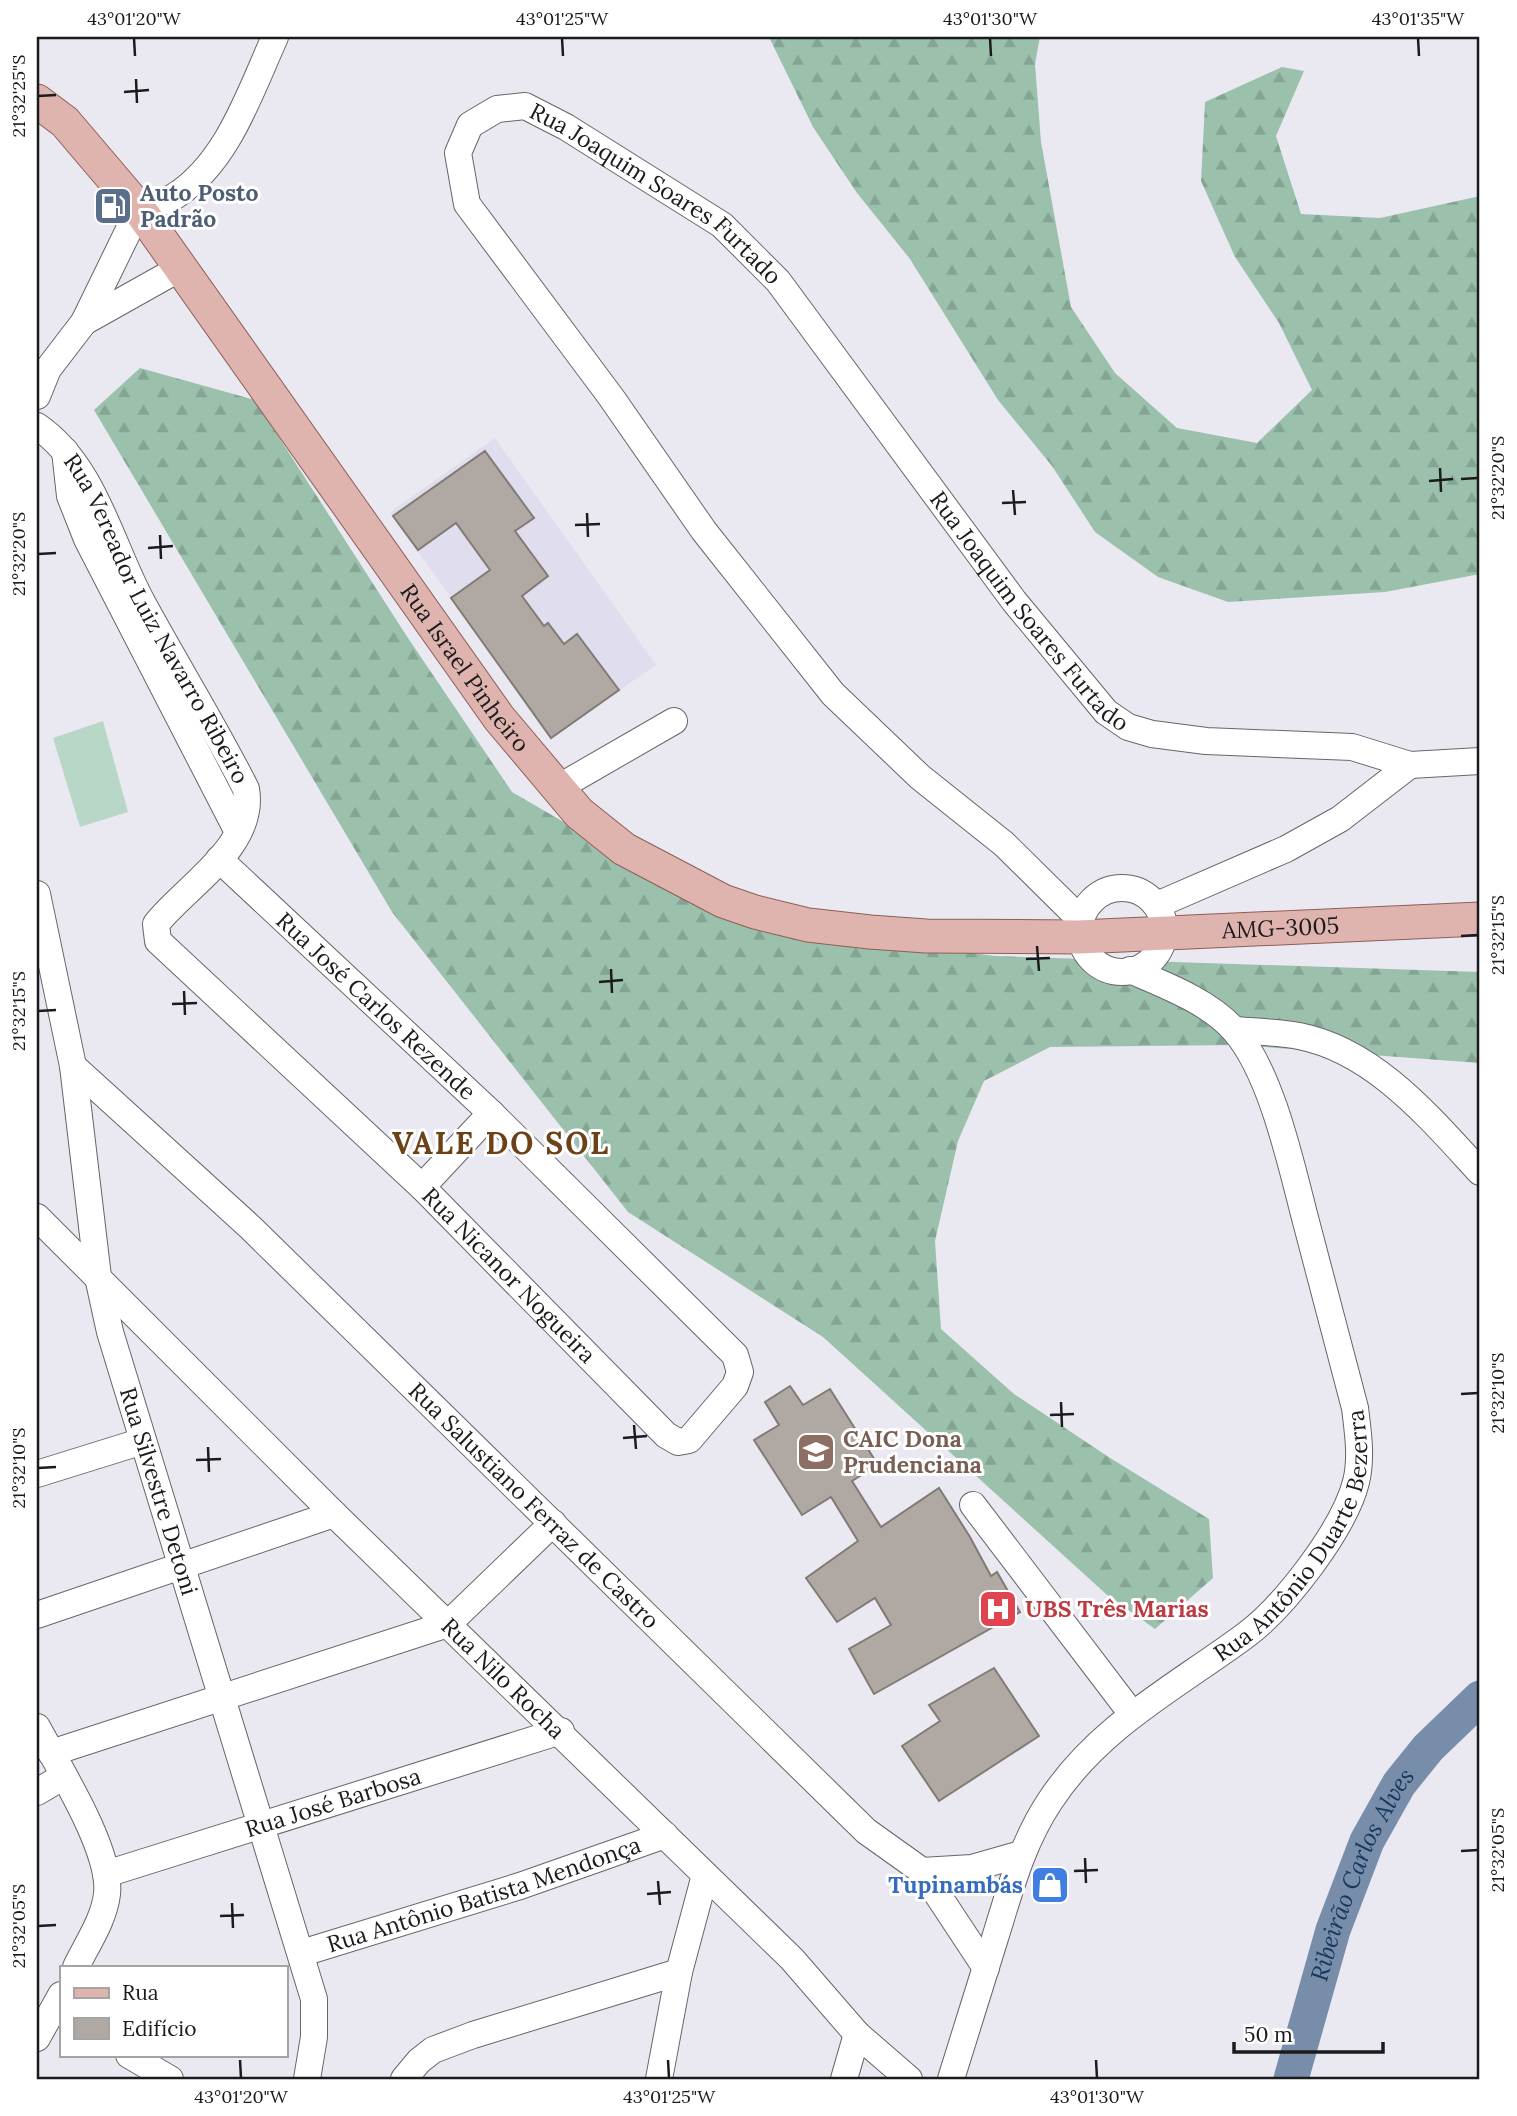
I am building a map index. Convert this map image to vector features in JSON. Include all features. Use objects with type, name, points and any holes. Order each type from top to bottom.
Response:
[{"type":"main road","name":"Rua Israel Pinheiro","points":[[37,101],[65,122],[139,209],[492,709],[556,789],[579,813],[624,849],[723,901],[808,925],[926,936],[1079,928]]},
{"type":"main road","name":"AMG-3005","points":[[1079,928],[1161,919],[1480,919]]},
{"type":"street","points":[[37,396],[48,369],[84,322],[139,209],[174,197],[201,174],[230,134],[275,37]]},
{"type":"street","name":"Rua Joaquim Soares Furtado","points":[[1130,970],[1116,971],[1102,967],[1091,958],[1079,928],[1004,844],[920,777],[833,694],[704,531],[611,397],[467,204],[458,153],[470,125],[497,109],[525,107],[566,127],[722,225],[778,281],[1014,601],[1106,712],[1128,727],[1152,734],[1206,741],[1352,747],[1410,765],[1480,761]]},
{"type":"street","points":[[84,322],[182,267]]},
{"type":"street","name":"Rua Vereador Luiz Navarro Ribeiro","points":[[37,426],[65,450],[86,480],[140,598],[246,789],[247,816],[238,832],[219,859],[156,924]]},
{"type":"street","points":[[556,789],[674,721]]},
{"type":"street","points":[[1130,970],[1154,956],[1161,919],[1224,878],[1340,819],[1410,765]]},
{"type":"street","name":"Rua José Carlos Rezende","points":[[219,859],[491,1113],[729,1348],[739,1362],[740,1377],[690,1440]]},
{"type":"street","points":[[1079,928],[1083,909],[1092,900],[1111,891],[1138,892],[1161,919]]},
{"type":"street","name":"Rua Silvestre Detoni","points":[[37,894],[73,1066],[98,1277],[110,1332],[302,1953],[314,2000],[314,2037],[307,2079]]},
{"type":"street","name":"Rua Nicanor Nogueira","points":[[156,924],[155,933],[163,950],[422,1187],[666,1435],[678,1442],[690,1440]]},
{"type":"street","name":"Rua Antônio Duarte Bezerra","points":[[951,2079],[1021,1854],[1049,1802],[1083,1757],[1132,1714],[1248,1634],[1304,1577],[1331,1535],[1356,1483],[1360,1447],[1355,1408],[1288,1153],[1254,1059],[1234,1030],[1176,990],[1130,970]]},
{"type":"street","points":[[1234,1030],[1299,1036],[1356,1057],[1431,1118],[1480,1172]]},
{"type":"street","name":"Rua Salustiano Ferraz de Castro","points":[[73,1066],[251,1228],[866,1831],[922,1871]]},
{"type":"street","points":[[422,1187],[491,1113]]},
{"type":"street","name":"Rua Nilo Rocha","points":[[39,1225],[98,1277],[334,1514],[561,1731],[792,1959],[857,2034],[909,2079]]},
{"type":"street","points":[[37,1474],[143,1441]]},
{"type":"street","points":[[973,1505],[1132,1714]]},
{"type":"street","points":[[37,1615],[334,1514]]},
{"type":"street","points":[[51,1753],[224,1699],[448,1624],[553,1523]]},
{"type":"street","points":[[37,1727],[101,1853],[107,1874],[107,1893],[102,1914],[76,1966]]},
{"type":"street","name":"Rua José Barbosa","points":[[107,1874],[561,1731]]},
{"type":"street","points":[[37,1792],[64,1776]]},
{"type":"street","name":"Rua Antônio Batista Mendonça","points":[[302,1953],[520,1886],[665,1835]]},
{"type":"street","points":[[986,1968],[922,1871],[972,1868],[1021,1854]]},
{"type":"street","points":[[659,2079],[678,1972],[705,1875]]},
{"type":"street","points":[[404,2079],[419,2060],[433,2050],[473,2035],[678,1972]]},
{"type":"street","points":[[37,2038],[59,2006]]},
{"type":"street","points":[[844,2079],[857,2034]]},
{"type":"street","points":[[131,2056],[170,2079]]},
{"type":"shaded area","points":[[495,438],[656,665],[551,738],[390,512]]},
{"type":"green space","points":[[769,37],[1040,37],[1035,64],[1041,142],[1071,307],[1115,373],[1177,428],[1257,443],[1312,390],[1279,323],[1235,257],[1201,181],[1205,102],[1282,67],[1304,71],[1276,136],[1301,214],[1380,218],[1480,196],[1480,574],[1385,592],[1228,602],[1158,577],[1095,532],[1052,466],[998,400],[910,259],[857,193],[813,127]]},
{"type":"green space","points":[[140,368],[255,400],[406,635],[512,792],[736,922],[995,956],[1480,972],[1480,1063],[1237,1045],[1050,1047],[984,1081],[958,1141],[935,1241],[941,1329],[1014,1394],[1209,1519],[1213,1578],[1155,1629],[1106,1594],[823,1337],[628,1212],[392,912],[94,410]]},
{"type":"green space","points":[[103,721],[128,812],[80,827],[53,738]]},
{"type":"building","points":[[485,451],[534,518],[515,531],[548,576],[522,596],[544,626],[548,623],[564,644],[577,634],[619,690],[551,738],[451,598],[490,570],[456,523],[418,550],[393,516]]},
{"type":"building","points":[[790,1386],[803,1405],[830,1389],[878,1465],[852,1481],[881,1527],[939,1488],[991,1576],[997,1572],[1020,1612],[874,1694],[849,1649],[891,1625],[875,1598],[837,1622],[806,1578],[858,1541],[831,1497],[802,1515],[754,1440],[779,1425],[765,1402]]},
{"type":"building","points":[[994,1668],[1039,1736],[939,1801],[902,1746],[940,1721],[929,1705]]},
{"type":"waterway","name":"Ribeirão Carlos Alves","points":[[1291,2079],[1333,1930],[1367,1841],[1399,1784],[1428,1748],[1480,1698]]},
{"type":"place","name":"Auto Posto Padrão","points":[[113,206]]},
{"type":"place","name":"CAIC Dona Prudenciana","points":[[816,1452]]},
{"type":"place","name":"UBS Três Marias","points":[[998,1609]]},
{"type":"place","name":"Tupinambás","points":[[1050,1885]]},
{"type":"district","name":"VALE DO SOL","points":[[501,1144]]}]
